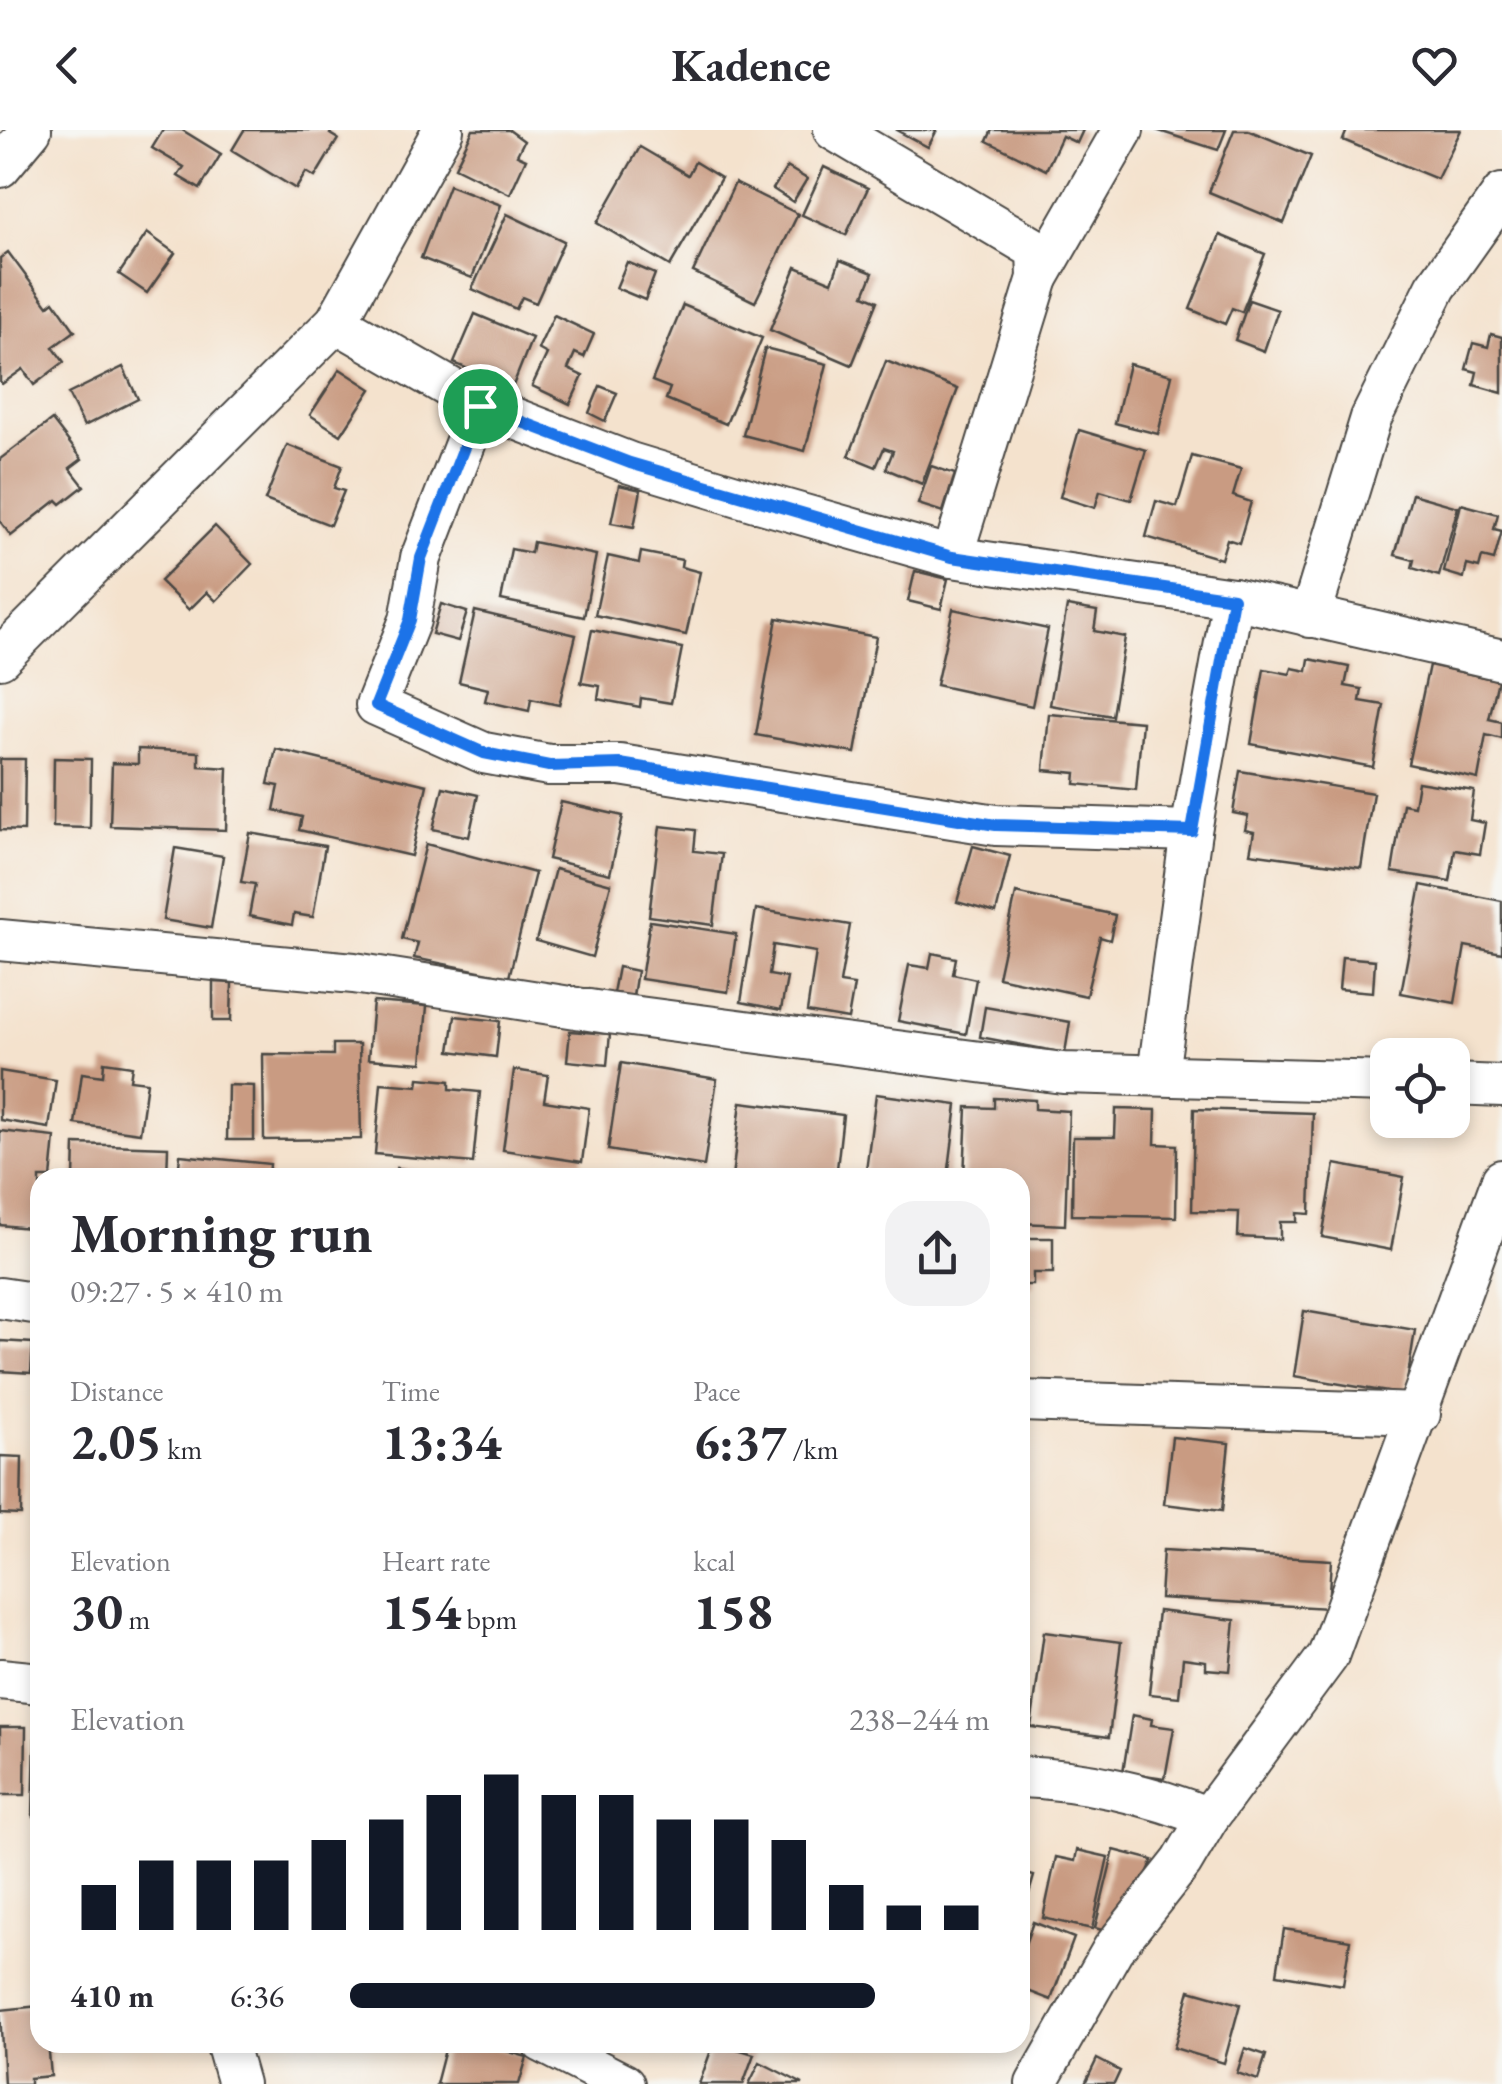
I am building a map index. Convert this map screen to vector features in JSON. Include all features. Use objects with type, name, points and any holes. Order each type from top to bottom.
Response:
[{"type":"street","points":[[0,167],[31,130]]},
{"type":"street","points":[[0,658],[336,322],[443,130]]},
{"type":"street","points":[[834,130],[1038,250],[1038,278]]},
{"type":"street","points":[[952,557],[1038,278],[1123,130]]},
{"type":"street","points":[[1310,618],[1371,418],[1436,287],[1502,194]]},
{"type":"street","points":[[336,322],[480,406],[630,463],[952,557],[1233,598],[1502,660]]},
{"type":"street","points":[[480,406],[421,558],[410,620],[376,705],[484,753],[549,766],[620,764],[996,825],[1192,831]]},
{"type":"street","points":[[1158,1074],[1192,831],[1233,598]]},
{"type":"street","points":[[0,940],[354,973],[608,1013],[1063,1073],[1370,1081]]},
{"type":"street","points":[[1470,1085],[1502,1086]]},
{"type":"street","points":[[1036,2084],[1113,1949],[1182,1862],[1208,1818],[1328,1656],[1420,1414],[1502,1180]]},
{"type":"street","points":[[0,1298],[30,1302]]},
{"type":"street","points":[[1030,1401],[1420,1414]]},
{"type":"street","points":[[0,1679],[30,1683]]},
{"type":"street","points":[[1030,1777],[1182,1806],[1208,1818]]},
{"type":"street","points":[[229,2053],[238,2084]]},
{"type":"street","points":[[563,2053],[624,2084]]},
{"type":"building","points":[[163,130],[182,130],[221,154],[200,189],[178,176],[184,167],[152,148]]},
{"type":"building","points":[[244,130],[332,130],[330,134],[338,139],[315,177],[306,172],[296,189],[232,150]]},
{"type":"building","points":[[473,130],[509,130],[524,141],[517,155],[526,159],[510,194],[455,167]]},
{"type":"building","points":[[896,130],[937,130],[928,147]]},
{"type":"building","points":[[992,130],[1083,130],[1077,143],[1062,136],[1046,170],[987,141]]},
{"type":"building","points":[[1156,130],[1226,130],[1218,150]]},
{"type":"building","points":[[1234,130],[1248,130],[1311,156],[1284,223],[1209,192]]},
{"type":"building","points":[[1347,130],[1461,130],[1437,179],[1343,140]]},
{"type":"building","points":[[640,147],[688,175],[695,162],[721,178],[670,266],[597,223]]},
{"type":"building","points":[[787,167],[807,179],[793,202],[773,189]]},
{"type":"building","points":[[824,167],[868,188],[846,235],[802,215]]},
{"type":"building","points":[[735,183],[798,214],[755,302],[693,272]]},
{"type":"building","points":[[449,185],[501,205],[472,278],[421,258]]},
{"type":"building","points":[[507,214],[564,241],[536,303],[522,297],[516,309],[472,289]]},
{"type":"building","points":[[147,233],[175,253],[147,293],[119,274]]},
{"type":"building","points":[[1220,235],[1265,254],[1242,312],[1232,308],[1225,324],[1190,309]]},
{"type":"building","points":[[8,252],[48,306],[54,301],[75,331],[53,347],[64,362],[34,385],[23,369],[2,384],[0,381],[0,258]]},
{"type":"building","points":[[840,260],[873,273],[864,295],[878,301],[852,365],[770,330],[796,267],[832,282]]},
{"type":"building","points":[[627,262],[655,274],[645,300],[616,288]]},
{"type":"building","points":[[1249,300],[1278,310],[1264,351],[1235,340]]},
{"type":"building","points":[[683,305],[762,338],[726,424],[666,399],[670,388],[652,381]]},
{"type":"building","points":[[475,314],[532,338],[512,388],[454,363]]},
{"type":"building","points":[[554,315],[594,334],[584,357],[575,353],[568,369],[583,376],[570,404],[532,386],[547,354],[538,349]]},
{"type":"building","points":[[1491,334],[1502,337],[1502,393],[1474,385],[1477,372],[1466,369],[1473,343],[1488,347]]},
{"type":"building","points":[[765,348],[827,364],[805,451],[743,435]]},
{"type":"building","points":[[886,361],[958,389],[922,484],[886,469],[893,451],[884,448],[876,467],[849,456]]},
{"type":"building","points":[[1129,364],[1172,375],[1158,434],[1115,423]]},
{"type":"building","points":[[123,367],[138,399],[84,426],[68,394]]},
{"type":"building","points":[[340,369],[371,389],[341,435],[310,415]]},
{"type":"building","points":[[600,386],[617,393],[605,421],[589,413]]},
{"type":"building","points":[[52,420],[82,459],[70,468],[84,486],[61,504],[57,500],[11,536],[0,521],[0,459]]},
{"type":"building","points":[[1079,430],[1146,450],[1131,500],[1100,491],[1095,508],[1060,497]]},
{"type":"building","points":[[287,445],[342,466],[334,488],[344,491],[330,525],[265,500]]},
{"type":"building","points":[[1192,456],[1241,469],[1233,496],[1251,502],[1239,543],[1227,539],[1221,559],[1146,537],[1156,501],[1177,507]]},
{"type":"building","points":[[931,466],[955,474],[943,512],[918,504]]},
{"type":"building","points":[[619,485],[641,490],[634,527],[611,523]]},
{"type":"building","points":[[1412,494],[1458,507],[1439,576],[1412,568],[1414,560],[1395,555]]},
{"type":"building","points":[[1461,504],[1498,514],[1494,529],[1502,531],[1494,560],[1482,557],[1479,568],[1467,565],[1464,578],[1444,572]]},
{"type":"building","points":[[215,526],[252,564],[216,601],[207,592],[189,610],[160,581]]},
{"type":"building","points":[[533,542],[596,555],[584,617],[501,600],[511,549],[531,553]]},
{"type":"building","points":[[641,552],[682,560],[681,567],[700,572],[686,635],[595,615],[608,556],[639,563]]},
{"type":"building","points":[[915,571],[948,579],[941,609],[908,601]]},
{"type":"building","points":[[441,604],[467,612],[458,641],[432,634]]},
{"type":"building","points":[[1067,606],[1097,611],[1094,631],[1125,637],[1112,716],[1050,705]]},
{"type":"building","points":[[953,609],[1048,629],[1032,706],[936,685]]},
{"type":"building","points":[[475,611],[576,635],[559,705],[531,699],[529,711],[485,701],[488,689],[459,682]]},
{"type":"building","points":[[777,618],[876,637],[855,753],[756,735]]},
{"type":"building","points":[[592,630],[682,648],[671,703],[641,698],[640,707],[598,699],[600,686],[581,683]]},
{"type":"building","points":[[1309,659],[1349,667],[1345,686],[1362,689],[1360,701],[1384,705],[1373,767],[1251,744],[1264,669],[1290,674],[1292,668],[1307,671]]},
{"type":"building","points":[[1429,665],[1498,680],[1489,719],[1502,722],[1502,739],[1486,735],[1478,779],[1408,764]]},
{"type":"building","points":[[1049,714],[1142,722],[1136,790],[1075,784],[1076,773],[1044,770]]},
{"type":"building","points":[[138,749],[199,752],[199,766],[228,768],[226,830],[110,826],[112,763],[138,764]]},
{"type":"building","points":[[276,749],[427,785],[411,856],[299,830],[302,817],[274,810],[279,786],[268,784]]},
{"type":"building","points":[[54,758],[91,759],[90,828],[53,827]]},
{"type":"building","points":[[0,759],[25,759],[24,831],[0,830]]},
{"type":"building","points":[[1240,771],[1373,793],[1361,868],[1250,853],[1254,832],[1245,830],[1248,816],[1233,813]]},
{"type":"building","points":[[1418,782],[1474,791],[1470,820],[1485,823],[1480,854],[1455,850],[1450,881],[1392,872],[1403,804],[1414,806]]},
{"type":"building","points":[[443,787],[478,795],[469,837],[433,829]]},
{"type":"building","points":[[561,802],[623,816],[610,874],[548,859]]},
{"type":"building","points":[[660,826],[696,830],[694,851],[722,854],[713,925],[649,916]]},
{"type":"building","points":[[250,833],[325,846],[313,917],[294,914],[292,925],[249,916],[255,884],[241,882]]},
{"type":"building","points":[[426,844],[535,873],[509,977],[414,958],[418,943],[402,939]]},
{"type":"building","points":[[973,846],[1010,856],[996,913],[957,902]]},
{"type":"building","points":[[175,848],[223,856],[211,928],[163,920]]},
{"type":"building","points":[[555,869],[611,884],[592,957],[536,941]]},
{"type":"building","points":[[1421,885],[1502,901],[1502,953],[1465,946],[1455,1003],[1401,993]]},
{"type":"building","points":[[1016,893],[1115,915],[1110,940],[1100,937],[1086,996],[998,977]]},
{"type":"building","points":[[756,909],[850,925],[840,983],[854,985],[848,1019],[807,1012],[816,952],[773,945],[769,975],[787,978],[781,1010],[741,1002]]},
{"type":"building","points":[[650,921],[736,934],[728,992],[641,979]]},
{"type":"building","points":[[932,953],[956,958],[953,974],[976,979],[966,1034],[898,1021],[909,965],[929,968]]},
{"type":"building","points":[[1342,957],[1375,960],[1373,992],[1339,989]]},
{"type":"building","points":[[618,967],[637,971],[633,996],[613,993]]},
{"type":"building","points":[[213,982],[232,983],[231,1021],[213,1021]]},
{"type":"building","points":[[373,1002],[427,1006],[422,1063],[368,1059]]},
{"type":"building","points":[[985,1007],[1070,1022],[1065,1053],[980,1037]]},
{"type":"building","points":[[455,1016],[500,1021],[496,1057],[450,1051]]},
{"type":"building","points":[[570,1031],[610,1034],[607,1065],[567,1061]]},
{"type":"building","points":[[333,1044],[359,1044],[361,1139],[264,1140],[263,1054],[333,1055]]},
{"type":"building","points":[[104,1062],[132,1066],[130,1080],[147,1082],[140,1133],[75,1124],[82,1073],[103,1076]]},
{"type":"building","points":[[621,1063],[717,1079],[704,1166],[608,1150]]},
{"type":"building","points":[[514,1070],[548,1075],[544,1101],[589,1108],[582,1162],[503,1150]]},
{"type":"building","points":[[0,1071],[56,1080],[49,1128],[0,1120]]},
{"type":"building","points":[[419,1078],[450,1081],[450,1089],[480,1092],[473,1163],[375,1154],[381,1083],[418,1086]]},
{"type":"building","points":[[228,1085],[254,1086],[254,1140],[227,1140]]},
{"type":"building","points":[[876,1094],[957,1105],[949,1168],[866,1168]]},
{"type":"building","points":[[994,1098],[1035,1100],[1035,1109],[1069,1111],[1065,1225],[1030,1223],[1030,1168],[964,1168],[967,1107],[994,1108]]},
{"type":"building","points":[[741,1102],[843,1115],[837,1168],[733,1168]]},
{"type":"building","points":[[1116,1109],[1156,1110],[1155,1144],[1177,1145],[1176,1217],[1072,1215],[1073,1137],[1115,1137]]},
{"type":"building","points":[[1194,1109],[1313,1113],[1310,1214],[1297,1213],[1297,1222],[1280,1222],[1280,1239],[1238,1237],[1239,1212],[1192,1211]]},
{"type":"building","points":[[0,1131],[55,1137],[52,1168],[30,1168],[30,1228],[0,1225]]},
{"type":"building","points":[[75,1144],[168,1147],[167,1168],[74,1168]]},
{"type":"building","points":[[180,1155],[270,1164],[270,1168],[179,1168]]},
{"type":"building","points":[[1335,1164],[1404,1177],[1391,1250],[1322,1237]]},
{"type":"building","points":[[1030,1238],[1053,1238],[1053,1273],[1033,1273],[1033,1285]]},
{"type":"building","points":[[1304,1311],[1415,1330],[1405,1395],[1294,1376]]},
{"type":"building","points":[[0,1341],[30,1343],[30,1373],[0,1371]]},
{"type":"building","points":[[1172,1437],[1229,1443],[1222,1511],[1164,1504]]},
{"type":"building","points":[[0,1456],[22,1457],[21,1515],[0,1514]]},
{"type":"building","points":[[1163,1550],[1331,1560],[1328,1608],[1160,1598]]},
{"type":"building","points":[[1158,1611],[1235,1620],[1230,1671],[1206,1669],[1206,1661],[1183,1658],[1179,1697],[1149,1694]]},
{"type":"building","points":[[1044,1632],[1121,1642],[1109,1737],[1031,1727]]},
{"type":"building","points":[[1132,1715],[1152,1719],[1151,1725],[1174,1728],[1165,1778],[1123,1772]]},
{"type":"building","points":[[0,1727],[26,1727],[25,1795],[0,1795]]},
{"type":"building","points":[[1077,1850],[1108,1857],[1092,1929],[1043,1918],[1056,1857],[1075,1861]]},
{"type":"building","points":[[1114,1850],[1153,1860],[1120,1935],[1095,1928]]},
{"type":"building","points":[[1033,1922],[1074,1938],[1051,2000],[1030,1992]]},
{"type":"building","points":[[1284,1929],[1350,1940],[1343,1985],[1277,1974]]},
{"type":"building","points":[[1190,1990],[1240,2004],[1224,2063],[1174,2048]]},
{"type":"building","points":[[30,2007],[30,2053],[49,2053],[51,2076],[30,2078],[30,2084],[4,2084],[0,2010]]},
{"type":"building","points":[[1245,2048],[1266,2055],[1258,2080],[1237,2073]]},
{"type":"building","points":[[444,2053],[513,2053],[527,2057],[519,2084],[436,2084]]},
{"type":"building","points":[[710,2053],[754,2054],[743,2084],[699,2084]]},
{"type":"building","points":[[1097,2059],[1120,2071],[1114,2084],[1085,2084]]},
{"type":"building","points":[[760,2062],[803,2084],[749,2084]]},
{"type":"route","points":[[480,406],[630,463],[952,557],[1233,598],[1192,831],[996,825],[620,764],[549,766],[484,753],[414,718],[376,705],[410,620],[421,558],[480,406]]}]
